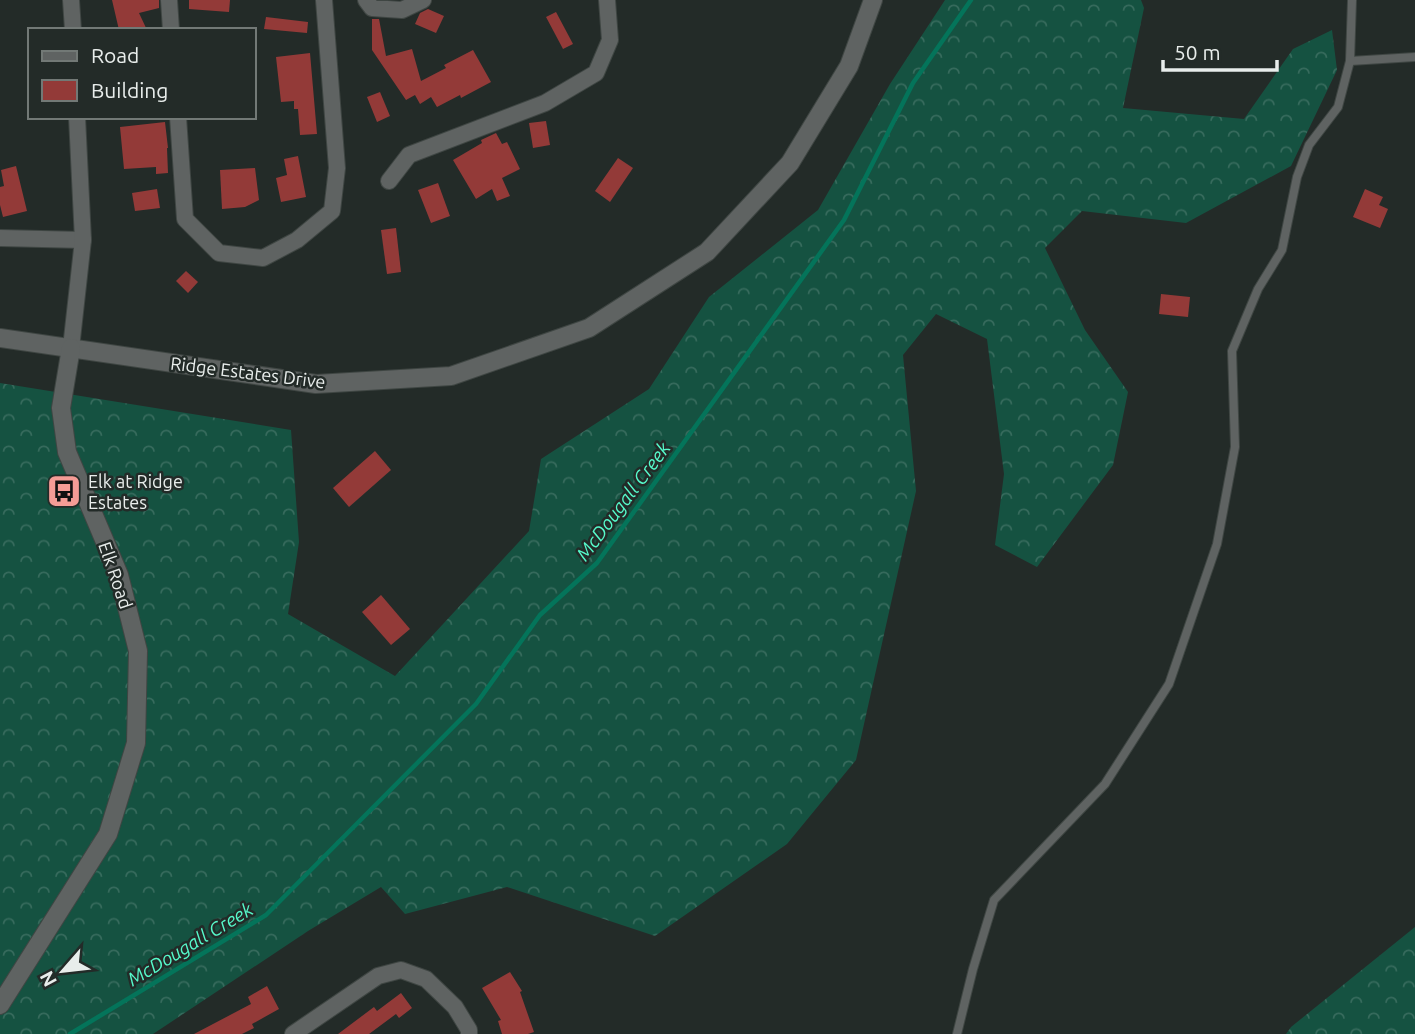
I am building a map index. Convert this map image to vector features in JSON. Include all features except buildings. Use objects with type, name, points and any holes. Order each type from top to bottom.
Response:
[{"type":"street","points":[[71,0],[73,28]]},
{"type":"street","points":[[169,0],[171,28]]},
{"type":"street","points":[[177,119],[185,219],[219,253],[263,258],[297,240],[332,211],[337,168],[324,0]]},
{"type":"street","points":[[366,0],[372,8],[402,10],[423,0]]},
{"type":"street","points":[[389,181],[410,155],[545,103],[596,73],[610,40],[607,0]]},
{"type":"street","name":"Ridge Estates Drive","points":[[0,338],[316,384],[452,376],[589,328],[707,252],[790,163],[849,66],[873,0]]},
{"type":"street","name":"Elk Road","points":[[0,1005],[108,834],[136,743],[138,650],[119,575],[67,452],[61,408],[71,348],[83,240],[77,119]]},
{"type":"street","points":[[0,238],[83,240]]},
{"type":"street","points":[[293,1034],[378,976],[401,970],[426,979],[455,1007],[469,1034]]},
{"type":"lane","points":[[957,1034],[994,900],[1105,784],[1169,684],[1217,544],[1235,447],[1232,351],[1258,289],[1282,250],[1297,177],[1309,145],[1338,107],[1350,61],[1352,0]]},
{"type":"lane","points":[[1350,61],[1415,57]]},
{"type":"green space","points":[[945,0],[1141,0],[1144,8],[1123,108],[1244,119],[1293,49],[1332,30],[1337,70],[1291,166],[1186,223],[1082,211],[1045,248],[1085,330],[1128,392],[1113,465],[1037,567],[995,545],[1004,474],[987,339],[936,314],[903,355],[916,491],[856,760],[787,844],[655,936],[507,887],[405,914],[381,887],[308,931],[153,1034],[0,1034],[0,383],[291,430],[299,542],[288,614],[395,676],[529,531],[541,459],[649,389],[709,297],[818,210],[890,84]]},
{"type":"green space","points":[[1415,927],[1415,1034],[1286,1034],[1291,1027]]},
{"type":"waterway","name":"McDougall Creek","points":[[70,1034],[266,915],[476,704],[540,615],[597,563],[844,220],[913,83],[971,0]]},
{"type":"place","name":"Elk at Ridge Estates","points":[[64,491]]}]
